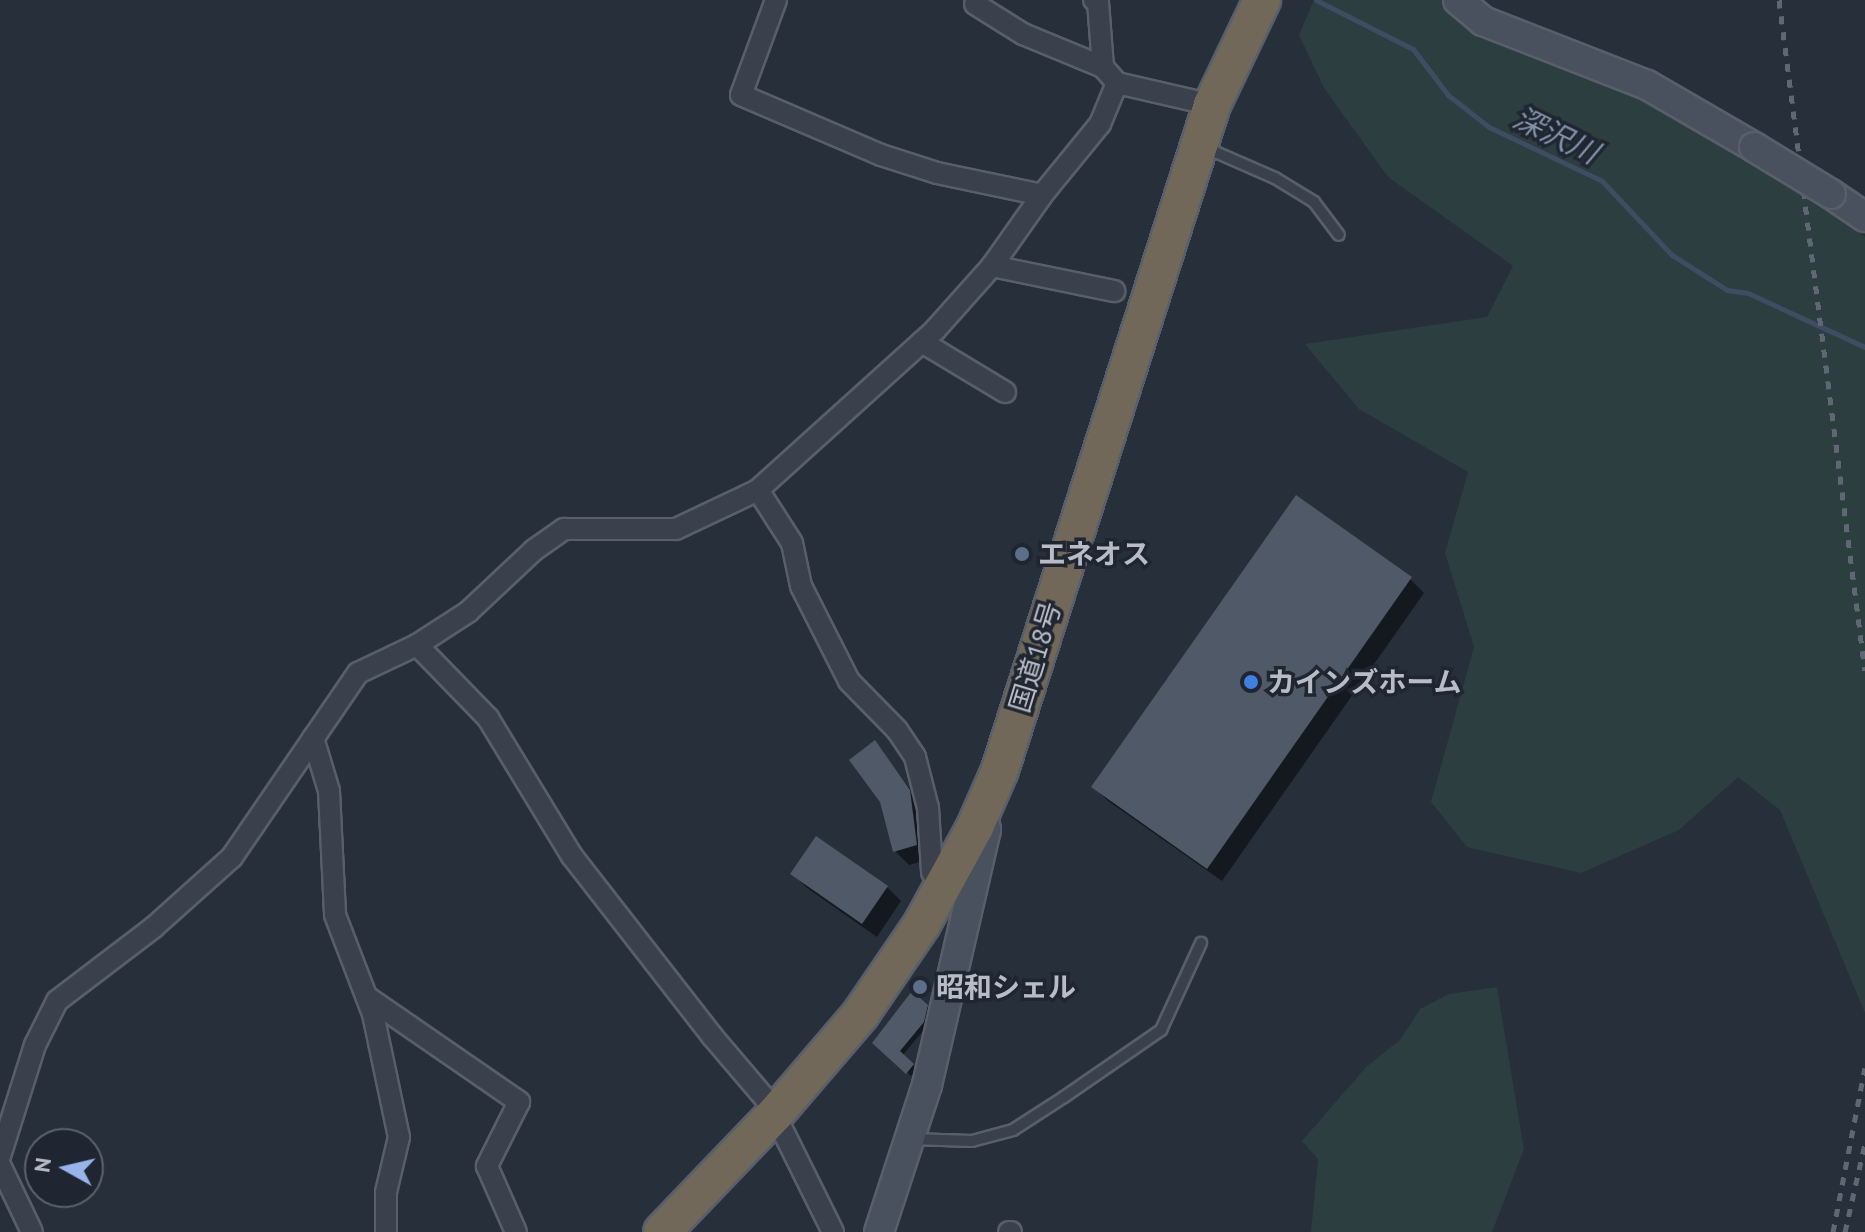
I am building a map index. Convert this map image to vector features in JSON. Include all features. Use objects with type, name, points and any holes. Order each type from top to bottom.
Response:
[{"type":"highway","name":"国道18号","points":[[662,1232],[776,1113],[860,1015],[942,890],[982,811],[1000,770],[1214,100],[1262,0]]},
{"type":"street","points":[[776,0],[741,95],[881,155],[937,173],[1042,195]]},
{"type":"street","points":[[1094,0],[1098,2],[1103,67]]},
{"type":"street","points":[[1458,0],[1483,21],[1647,85],[1865,217]]},
{"type":"street","points":[[975,4],[1023,34],[1103,67],[1117,83],[1214,100]]},
{"type":"street","points":[[0,1156],[35,1045],[57,1001],[154,927],[232,857],[358,673],[417,645],[468,612],[534,550],[564,529],[676,529],[758,490],[922,342],[992,266],[1042,195],[1100,124],[1117,83]]},
{"type":"street","points":[[992,266],[1114,291]]},
{"type":"street","points":[[922,342],[1005,392]]},
{"type":"street","points":[[758,490],[792,543],[801,586],[849,681],[897,730],[915,757],[928,808],[932,872],[942,890],[963,912],[965,920]]},
{"type":"street","points":[[417,645],[488,718],[572,856],[776,1113],[833,1232]]},
{"type":"street","points":[[313,738],[329,791],[335,915],[367,997],[399,1137],[386,1192],[386,1232]]},
{"type":"street","points":[[879,1232],[911,1139],[965,920],[986,830],[982,811]]},
{"type":"street","points":[[367,997],[519,1102],[487,1166],[516,1232]]},
{"type":"street","points":[[0,1165],[32,1232]]},
{"type":"lane","points":[[1199,144],[1275,178],[1314,202],[1339,235]]},
{"type":"lane","points":[[911,1139],[972,1141],[1013,1130],[1064,1097],[1161,1030],[1201,943]]},
{"type":"shaded area","points":[[1314,0],[1446,0],[1642,93],[1753,158],[1865,237],[1865,1013],[1780,810],[1738,777],[1679,830],[1581,873],[1467,847],[1431,802],[1474,647],[1445,553],[1468,472],[1359,409],[1305,344],[1487,317],[1513,266],[1388,177],[1324,88],[1299,35]]},
{"type":"shaded area","points":[[1497,987],[1524,1149],[1492,1232],[1311,1232],[1318,1159],[1302,1141],[1366,1067],[1400,1040],[1420,1009],[1449,994]]},
{"type":"building","name":"カインズホーム","points":[[1296,495],[1412,577],[1207,869],[1091,787]]},
{"type":"building","points":[[875,740],[910,790],[917,845],[893,852],[880,802],[849,760]]},
{"type":"building","points":[[816,836],[888,886],[862,924],[790,874]]},
{"type":"building","points":[[912,991],[928,1005],[924,1022],[900,1051],[914,1064],[906,1074],[872,1043]]},
{"type":"waterway","name":"深沢川","points":[[1316,0],[1413,49],[1448,95],[1489,127],[1602,181],[1672,255],[1727,290],[1748,293],[1865,347]]},
{"type":"railway","points":[[1779,0],[1865,671]]},
{"type":"railway","points":[[1833,1232],[1865,1068]]},
{"type":"railway","points":[[1845,1232],[1865,1143]]},
{"type":"place","name":"エネオス","points":[[1022,554]]},
{"type":"place","name":"カインズホーム","points":[[1251,682]]},
{"type":"place","name":"昭和シェル","points":[[920,987]]}]
